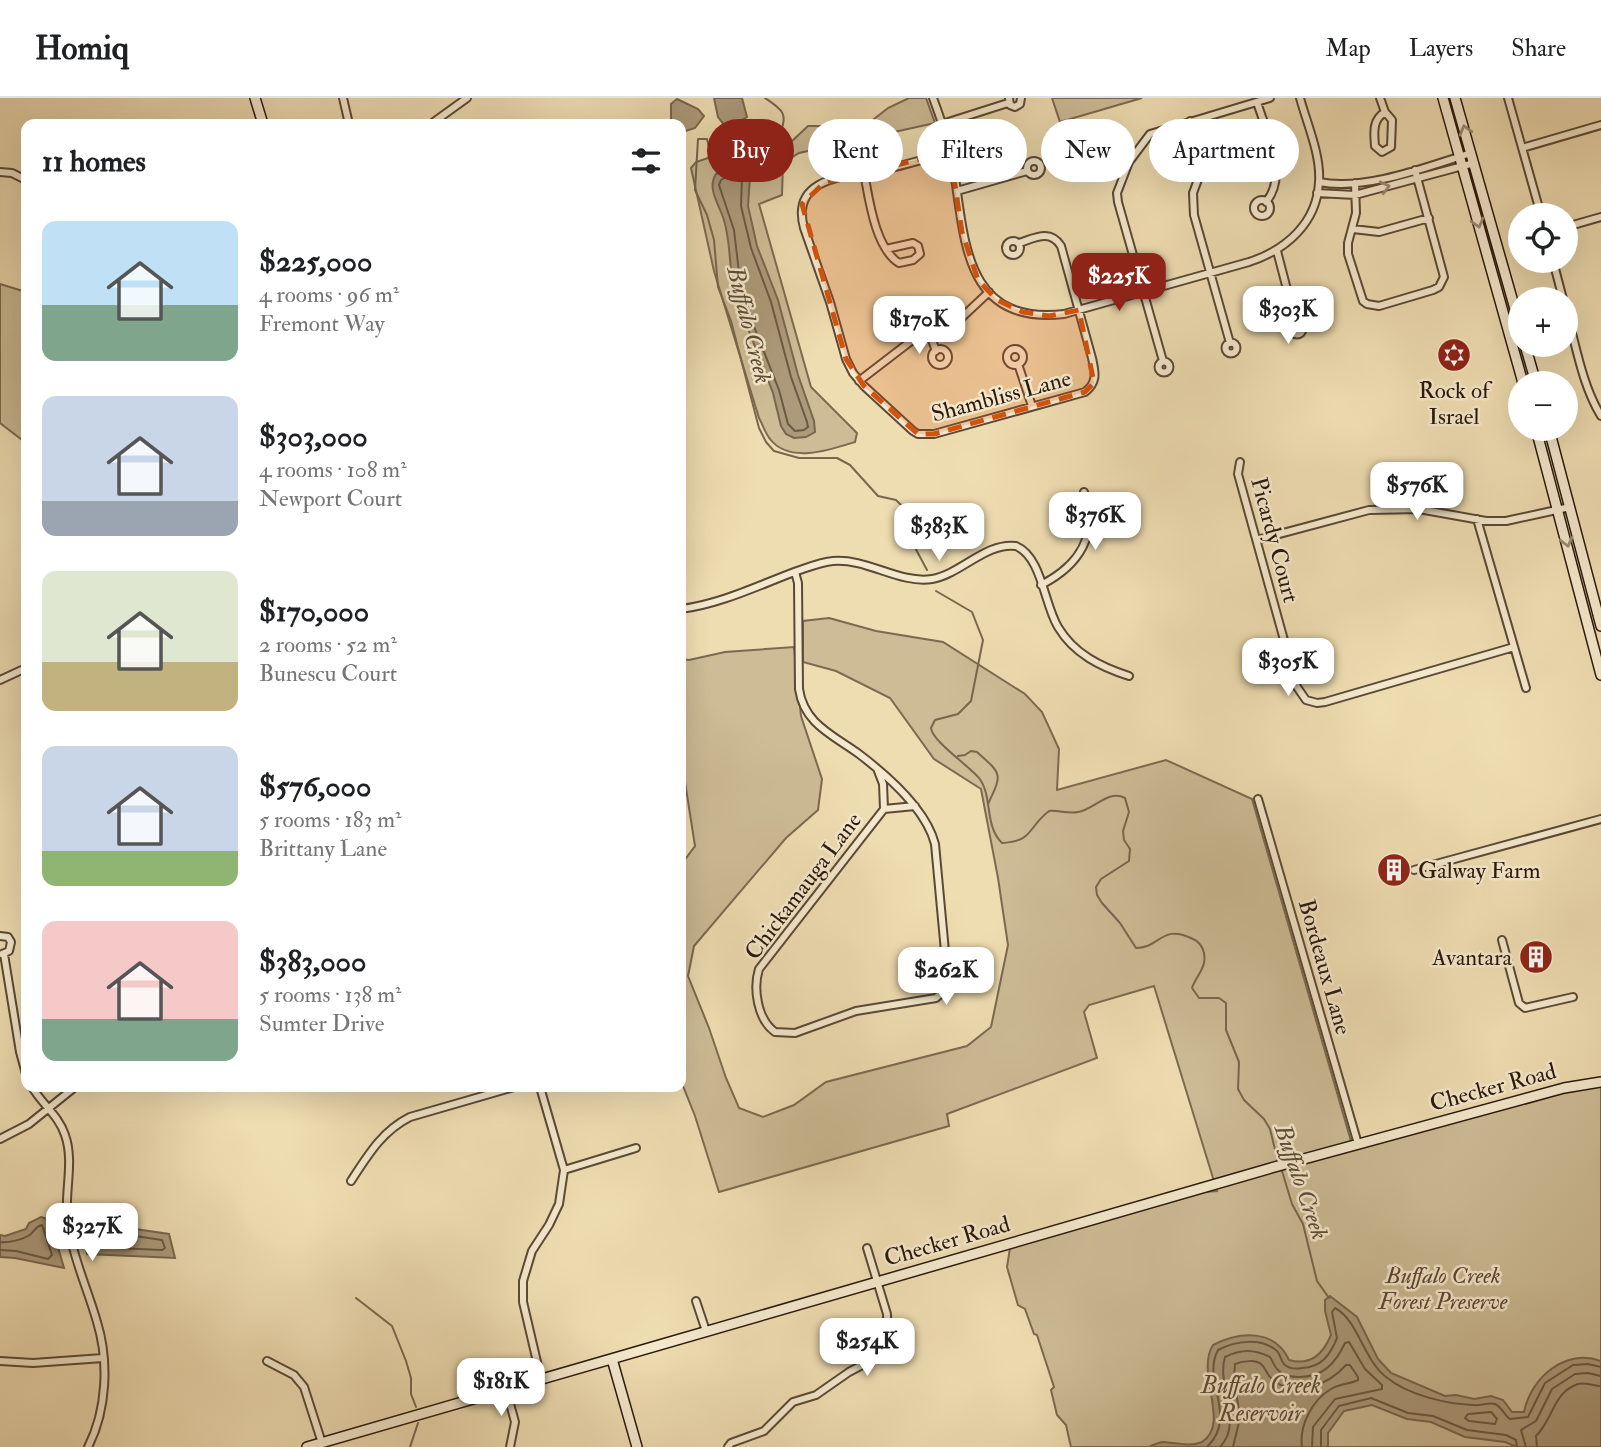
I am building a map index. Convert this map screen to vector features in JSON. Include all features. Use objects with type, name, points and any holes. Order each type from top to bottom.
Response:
[{"type":"street","points":[[255,98],[261,119]]},
{"type":"street","points":[[343,98],[348,119]]},
{"type":"street","points":[[438,119],[467,98]]},
{"type":"street","points":[[933,98],[940,119]]},
{"type":"street","points":[[956,119],[1008,101],[1013,107],[1017,107],[1020,98]]},
{"type":"street","points":[[1197,119],[1270,98]]},
{"type":"street","points":[[955,182],[962,232],[978,280],[1008,306],[1036,315],[1064,314],[1249,262],[1277,251],[1294,236],[1312,211],[1319,182],[1318,164],[1300,98]]},
{"type":"street","points":[[1380,98],[1392,122],[1391,144],[1388,150],[1382,152],[1375,146],[1375,124],[1377,118],[1385,112]]},
{"type":"street","points":[[1443,98],[1508,329]]},
{"type":"street","points":[[1455,98],[1509,287]]},
{"type":"street","points":[[1508,98],[1538,203]]},
{"type":"street","points":[[1257,102],[1277,173],[1274,192],[1266,202]]},
{"type":"street","points":[[1522,148],[1601,125]]},
{"type":"street","points":[[1135,154],[1149,135]]},
{"type":"street","points":[[1317,193],[1355,194],[1417,179],[1472,158]]},
{"type":"street","points":[[1319,182],[1356,183],[1461,162]]},
{"type":"street","points":[[1356,183],[1356,213],[1348,243],[1348,254],[1360,296],[1367,304],[1379,306],[1433,290],[1442,283],[1443,268],[1415,170]]},
{"type":"street","points":[[0,172],[21,178]]},
{"type":"street","name":"Shambliss Lane","points":[[825,182],[806,194],[800,215],[830,302],[846,359],[859,381],[918,434],[934,434],[1086,392],[1096,375],[1079,310]]},
{"type":"street","points":[[866,182],[874,222],[886,249],[899,263],[913,260],[920,254],[918,246],[913,243],[886,249]]},
{"type":"street","points":[[957,191],[988,182]]},
{"type":"street","points":[[1121,182],[1117,193],[1163,362]]},
{"type":"street","points":[[1197,182],[1192,204],[1230,342]]},
{"type":"street","points":[[1578,224],[1601,217]]},
{"type":"street","points":[[1353,229],[1379,232],[1429,218]]},
{"type":"street","points":[[1019,243],[1043,235],[1056,239],[1061,246],[1079,310]]},
{"type":"street","points":[[1277,251],[1296,324]]},
{"type":"street","points":[[859,381],[915,338],[957,322],[989,292]]},
{"type":"street","points":[[929,332],[936,351]]},
{"type":"street","points":[[1578,352],[1593,403],[1601,416]]},
{"type":"street","points":[[1018,364],[1032,406]]},
{"type":"street","points":[[1539,441],[1601,675]]},
{"type":"street","points":[[1552,441],[1601,626]]},
{"type":"street","name":"Picardy Court","points":[[1240,462],[1238,474],[1297,687],[1306,700],[1325,702],[1514,647]]},
{"type":"street","points":[[1041,585],[1062,572],[1084,545],[1091,511],[1084,492]]},
{"type":"street","points":[[1257,540],[1369,510],[1419,509],[1506,521],[1570,507]]},
{"type":"street","points":[[1477,519],[1526,688]]},
{"type":"street","points":[[686,607],[722,599],[827,562],[843,561],[917,579],[929,579],[942,576],[993,550],[1010,545],[1026,552],[1033,563],[1052,617],[1071,644],[1094,662],[1129,676]]},
{"type":"street","name":"Chickamauga Lane","points":[[796,572],[799,689],[803,706],[813,722],[878,771],[915,806],[930,827],[935,845],[947,973],[944,991],[929,1000],[856,1011],[795,1033],[775,1032],[766,1023],[756,990],[760,969],[884,809],[883,784],[878,771]]},
{"type":"street","points":[[0,680],[21,670]]},
{"type":"street","name":"Bordeaux Lane","points":[[1258,799],[1358,1144]]},
{"type":"street","name":"Chickamauga Lane","points":[[884,809],[915,806]]},
{"type":"street","points":[[1414,870],[1601,818]]},
{"type":"street","points":[[0,936],[5,936],[11,942],[11,948],[2,954],[21,1056]]},
{"type":"street","points":[[1502,940],[1519,1003],[1525,1009],[1573,997]]},
{"type":"street","name":"Checker Road","points":[[307,1447],[1271,1168],[1564,1088],[1601,1082]]},
{"type":"street","points":[[36,1092],[58,1119],[68,1143],[69,1163],[65,1191],[68,1228],[98,1322],[105,1373],[102,1403],[88,1447]]},
{"type":"street","points":[[0,1139],[23,1128],[69,1092]]},
{"type":"street","points":[[351,1181],[376,1143],[410,1116],[496,1092]]},
{"type":"street","points":[[541,1379],[523,1302],[523,1281],[532,1251],[559,1204],[564,1170],[542,1092]]},
{"type":"street","points":[[564,1170],[636,1148]]},
{"type":"street","points":[[728,1447],[764,1431],[793,1402],[816,1395],[849,1372],[883,1354],[888,1345],[887,1314],[867,1248]]},
{"type":"street","points":[[696,1301],[706,1331]]},
{"type":"street","points":[[0,1361],[33,1363],[103,1358]]},
{"type":"street","points":[[612,1359],[637,1447]]},
{"type":"street","points":[[267,1361],[294,1375],[304,1387],[321,1443]]},
{"type":"street","points":[[506,1389],[516,1422],[510,1447]]},
{"type":"highlighted area","points":[[950,152],[962,232],[978,280],[997,300],[1023,312],[1049,316],[1079,310],[1094,383],[1085,392],[934,434],[918,434],[864,386],[846,359],[802,204],[825,182]]},
{"type":"green space","points":[[909,98],[926,98],[934,119],[917,119],[917,127],[903,130],[903,119],[874,119],[888,108]]},
{"type":"green space","points":[[1052,98],[1142,98],[1070,119],[1059,119]]},
{"type":"green space","points":[[808,126],[808,151],[794,156],[794,139]]},
{"type":"green space","points":[[707,158],[707,182],[782,182],[782,195],[759,204],[811,387],[857,433],[855,442],[810,453],[799,453],[778,447],[767,434],[759,418],[714,271],[691,168],[696,162]]},
{"type":"green space","points":[[0,284],[21,290],[21,439],[0,423]]},
{"type":"green space","name":"Buffalo Creek Forest Preserve","points":[[829,618],[876,631],[943,642],[1025,694],[1042,712],[1059,749],[1057,790],[1166,760],[1252,799],[1353,1148],[1553,1093],[1601,1085],[1601,1447],[1071,1447],[1066,1425],[1057,1415],[1051,1390],[1054,1387],[1037,1335],[1034,1334],[1025,1309],[1018,1305],[1007,1267],[1010,1248],[1205,1192],[1217,1191],[1154,986],[1089,1005],[1084,1012],[1097,1058],[947,1114],[949,1126],[719,1192],[685,1092],[686,858],[695,846],[686,788],[686,660],[725,652],[794,647],[801,716],[822,779],[818,810],[786,838],[694,946],[688,976],[739,1108],[763,1117],[794,1105],[826,1082],[967,1046],[991,1027],[1008,945],[981,789],[934,759],[890,698],[836,671],[803,662],[803,621]]},
{"type":"water","points":[[714,98],[742,98],[747,117],[718,117]]},
{"type":"water","points":[[677,99],[698,109],[704,116],[695,128],[686,131],[686,119],[671,119],[671,104]]},
{"type":"water","points":[[714,182],[750,182],[748,206],[757,246],[778,300],[798,375],[814,421],[815,432],[806,437],[794,438],[786,434],[781,426],[773,393],[747,326],[739,297],[735,295],[726,227],[714,196]]},
{"type":"water","points":[[41,1217],[50,1220],[64,1268],[0,1257],[0,1235],[26,1229],[29,1223]]},
{"type":"water","points":[[80,1221],[169,1234],[175,1258],[87,1254]]},
{"type":"water","name":"Buffalo Creek Reservoir","points":[[1330,1296],[1357,1317],[1378,1359],[1391,1373],[1445,1396],[1456,1395],[1474,1399],[1491,1396],[1503,1400],[1512,1412],[1524,1412],[1534,1387],[1552,1368],[1575,1359],[1601,1361],[1601,1447],[1517,1447],[1505,1442],[1465,1437],[1431,1422],[1407,1419],[1372,1405],[1344,1411],[1328,1433],[1328,1447],[1149,1447],[1162,1442],[1198,1443],[1210,1434],[1213,1411],[1208,1369],[1213,1345],[1245,1335],[1266,1338],[1275,1343],[1289,1360],[1310,1360],[1320,1353],[1331,1335],[1325,1311],[1325,1300]]},
{"type":"waterway","name":"Buffalo Creek","points":[[765,98],[782,112],[783,126],[776,140],[762,151],[738,150],[712,159],[707,139],[698,139],[695,190],[707,215],[714,240],[718,287],[731,321],[759,428],[774,451],[799,458],[837,458],[850,465],[878,496],[896,500],[902,506],[912,542],[927,570]]},
{"type":"waterway","name":"Buffalo Creek","points":[[936,591],[972,612],[983,640],[971,701],[958,714],[935,720],[931,728],[933,733],[979,778],[986,793],[993,828],[1002,843],[1020,840],[1049,811],[1078,812],[1113,796],[1125,798],[1129,812],[1123,831],[1124,840],[1130,849],[1129,861],[1101,879],[1096,887],[1097,895],[1136,948],[1174,934],[1193,939],[1201,946],[1204,963],[1192,988],[1199,998],[1219,998],[1226,1003],[1226,1030],[1239,1062],[1238,1089],[1244,1100],[1264,1119],[1270,1129],[1278,1162]]},
{"type":"waterway","points":[[958,756],[971,751],[977,752],[996,771],[998,780],[988,804]]},
{"type":"waterway","name":"Buffalo Creek","points":[[1282,1171],[1292,1204],[1303,1224],[1317,1281],[1329,1298]]},
{"type":"waterway","points":[[356,1298],[392,1326],[406,1361],[411,1378],[411,1394],[416,1407]]},
{"type":"waterway","points":[[410,1447],[418,1423]]},
{"type":"place","name":"Rock of Israel","points":[[1454,355]]},
{"type":"place","name":"Galway Farm","points":[[1394,870]]},
{"type":"place","name":"Avantara","points":[[1536,957]]}]
